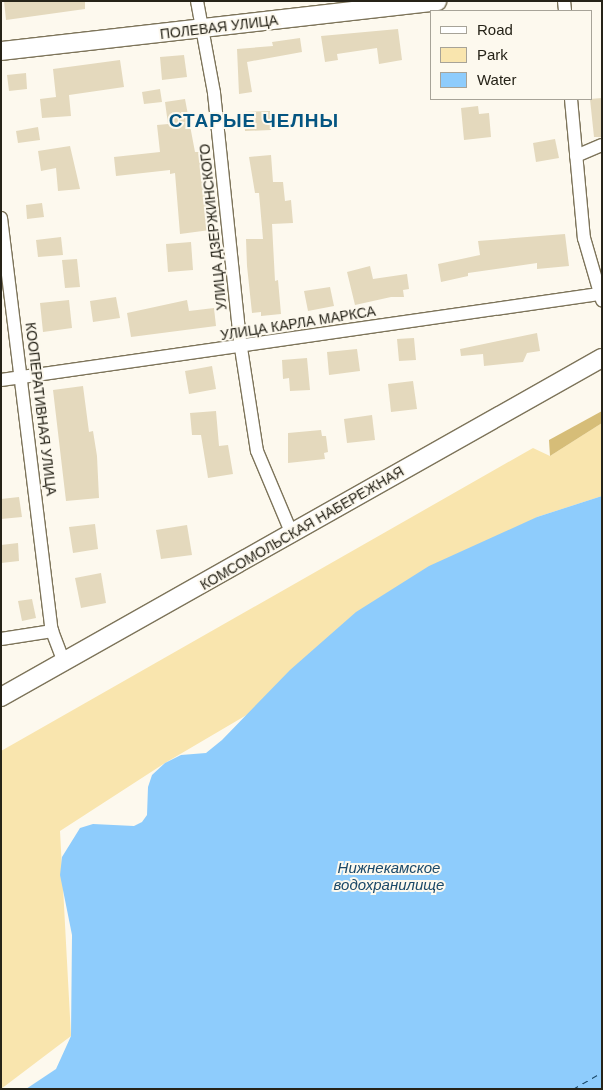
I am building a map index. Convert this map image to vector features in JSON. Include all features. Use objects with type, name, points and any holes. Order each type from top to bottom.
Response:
[{"type":"street","name":"УЛИЦА ДЗЕРЖИНСКОГО","points":[[197,1],[214,93],[241,348],[257,452],[291,532]]},
{"type":"street","name":"ПОЛЕВАЯ УЛИЦА","points":[[1,51],[437,1]]},
{"type":"street","points":[[571,100],[584,238],[601,297]]},
{"type":"street","points":[[576,156],[602,146]]},
{"type":"street","name":"КООПЕРАТИВНАЯ УЛИЦА","points":[[1,218],[52,631],[64,662]]},
{"type":"street","name":"УЛИЦА КАРЛА МАРКСА","points":[[1,380],[241,348],[478,310],[601,297]]},
{"type":"street","name":"КОМСОМОЛЬСКАЯ НАБЕРЕЖНАЯ","points":[[1,697],[602,358]]},
{"type":"street","points":[[1,639],[52,631]]},
{"type":"green space","points":[[602,423],[602,496],[537,517],[250,713],[165,763],[60,831],[71,1036],[1,1089],[1,751],[533,448],[550,456]]},
{"type":"shaded area","points":[[602,411],[602,423],[550,456],[549,440]]},
{"type":"water","name":"Нижнекамское водохранилище","points":[[602,496],[602,1089],[26,1089],[56,1069],[71,1036],[72,935],[60,875],[62,857],[80,828],[93,824],[134,826],[142,822],[147,815],[148,787],[152,775],[165,763],[181,755],[206,753],[222,740],[290,670],[356,612],[429,566],[537,517]]},
{"type":"building","points":[[4,1],[85,1],[85,9],[6,20]]},
{"type":"building","points":[[398,29],[402,60],[379,64],[377,48],[337,54],[338,60],[325,62],[321,36]]},
{"type":"building","points":[[300,38],[302,52],[247,62],[252,92],[239,94],[237,49],[273,46],[272,42]]},
{"type":"building","points":[[184,55],[187,77],[162,80],[160,57]]},
{"type":"building","points":[[120,60],[124,87],[69,95],[71,116],[42,118],[40,99],[56,97],[53,69]]},
{"type":"building","points":[[26,73],[27,89],[9,91],[7,75]]},
{"type":"building","points":[[160,89],[162,102],[144,104],[142,92]]},
{"type":"building","points":[[602,98],[602,137],[594,137],[590,100]]},
{"type":"building","points":[[185,99],[195,152],[199,152],[210,230],[180,234],[175,173],[170,174],[170,170],[116,176],[114,157],[160,152],[157,125],[168,124],[165,102]]},
{"type":"building","points":[[478,106],[479,114],[489,113],[491,137],[464,140],[461,108]]},
{"type":"building","points":[[270,111],[271,130],[245,131],[244,112]]},
{"type":"building","points":[[38,127],[40,140],[18,143],[16,131]]},
{"type":"building","points":[[555,139],[559,158],[536,162],[533,143]]},
{"type":"building","points":[[70,146],[80,189],[58,191],[56,168],[41,171],[38,151]]},
{"type":"building","points":[[271,155],[273,182],[283,182],[285,201],[291,200],[293,223],[272,224],[275,281],[278,280],[281,314],[261,316],[261,312],[252,313],[247,266],[246,239],[263,239],[259,193],[255,193],[249,157]]},
{"type":"building","points":[[42,203],[44,217],[27,219],[26,205]]},
{"type":"building","points":[[565,234],[569,266],[537,269],[537,263],[468,273],[468,276],[441,282],[438,264],[480,255],[478,241]]},
{"type":"building","points":[[61,237],[63,255],[38,257],[36,240]]},
{"type":"building","points":[[191,242],[193,270],[168,272],[166,244]]},
{"type":"building","points":[[77,259],[80,287],[65,288],[62,260]]},
{"type":"building","points":[[370,266],[373,279],[407,274],[409,289],[403,290],[404,297],[391,297],[355,305],[347,272]]},
{"type":"building","points":[[330,287],[334,306],[308,311],[304,291]]},
{"type":"building","points":[[116,297],[120,318],[93,322],[90,301]]},
{"type":"building","points":[[69,300],[72,328],[43,332],[40,303]]},
{"type":"building","points":[[187,300],[189,311],[214,308],[216,326],[131,337],[127,313]]},
{"type":"building","points":[[537,333],[540,351],[527,353],[523,362],[484,366],[483,354],[461,356],[460,349]]},
{"type":"building","points":[[414,338],[416,360],[399,361],[397,339]]},
{"type":"building","points":[[357,349],[360,371],[329,375],[327,352]]},
{"type":"building","points":[[307,358],[310,390],[290,391],[289,378],[283,379],[282,360]]},
{"type":"building","points":[[212,366],[216,389],[189,394],[185,371]]},
{"type":"building","points":[[413,381],[417,409],[391,412],[388,384]]},
{"type":"building","points":[[83,386],[89,432],[93,431],[97,456],[99,498],[66,501],[53,390]]},
{"type":"building","points":[[216,411],[219,446],[228,445],[233,474],[208,478],[201,435],[192,435],[190,413]]},
{"type":"building","points":[[372,415],[375,440],[347,443],[344,419]]},
{"type":"building","points":[[321,430],[322,436],[326,436],[328,452],[324,453],[325,459],[288,463],[288,433]]},
{"type":"building","points":[[19,497],[22,517],[1,519],[1,499]]},
{"type":"building","points":[[95,524],[98,549],[73,553],[69,527]]},
{"type":"building","points":[[187,525],[192,555],[161,559],[156,530]]},
{"type":"building","points":[[18,543],[19,561],[1,563],[1,545]]},
{"type":"building","points":[[101,573],[106,603],[81,608],[75,578]]},
{"type":"building","points":[[32,599],[36,618],[22,621],[18,601]]},
{"type":"ferry route","points":[[573,1089],[602,1072]]},
{"type":"district","name":"СТАРЫЕ ЧЕЛНЫ","points":[[254,121]]}]
